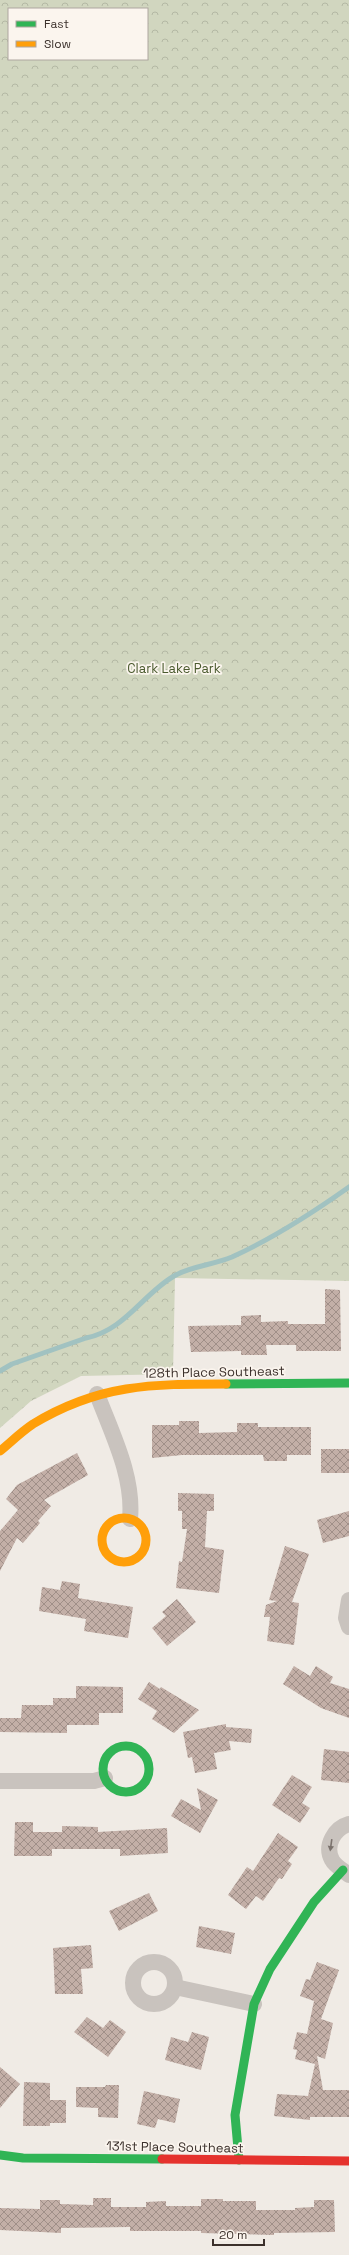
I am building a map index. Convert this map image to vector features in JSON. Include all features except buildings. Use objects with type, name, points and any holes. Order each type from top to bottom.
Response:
[{"type":"street","name":"128th Place Southeast","points":[[0,1451],[32,1425],[70,1404],[97,1394],[154,1384],[349,1383]]},
{"type":"street","points":[[97,1394],[128,1480],[131,1508],[130,1519]]},
{"type":"street","points":[[122,1518],[130,1519],[136,1522],[145,1533],[146,1546],[138,1558],[125,1563],[118,1562],[106,1553],[102,1538],[108,1524],[122,1518]]},
{"type":"street","points":[[349,1600],[346,1618],[349,1627]]},
{"type":"street","points":[[131,1746],[143,1753],[147,1759],[149,1767],[146,1778],[139,1788],[132,1791],[116,1790],[106,1778],[104,1764],[111,1752],[116,1748],[131,1746]]},
{"type":"street","points":[[0,1781],[94,1781],[106,1778]]},
{"type":"street","points":[[239,2160],[235,2115],[254,2004],[270,1970],[306,1913],[346,1873],[332,1861],[330,1851],[331,1841],[335,1832],[349,1824]]},
{"type":"street","points":[[175,1987],[254,2004]]},
{"type":"street","name":"131st Place Southeast","points":[[0,2155],[23,2158],[349,2161]]},
{"type":"green space","name":"Clark Lake Park","points":[[0,0],[349,0],[349,1281],[175,1278],[173,1374],[81,1376],[31,1401],[0,1428]]},
{"type":"waterway","points":[[0,1371],[12,1364],[99,1334],[111,1328],[174,1276],[188,1270],[225,1260],[248,1250],[321,1207],[349,1187]]},
{"type":"traffic: fast","points":[[226,1384],[349,1383]]},
{"type":"traffic: fast","points":[[126,1746],[139,1750],[145,1756],[149,1769],[145,1782],[139,1788],[126,1792],[113,1788],[107,1782],[103,1769],[107,1756],[113,1750],[126,1746]]},
{"type":"traffic: fast","points":[[239,2160],[235,2115],[254,2004],[270,1969],[314,1902],[343,1870]]},
{"type":"traffic: fast","points":[[0,2155],[23,2158],[162,2159]]},
{"type":"traffic: slow","points":[[0,1451],[33,1424],[80,1401],[103,1394],[149,1386],[226,1384]]},
{"type":"traffic: slow","points":[[120,1518],[128,1518],[133,1519],[140,1524],[145,1531],[146,1540],[145,1549],[140,1556],[133,1561],[120,1562],[112,1559],[105,1552],[102,1544],[102,1536],[105,1528],[112,1521],[120,1518]]},
{"type":"traffic: jam","points":[[162,2159],[349,2161]]}]
